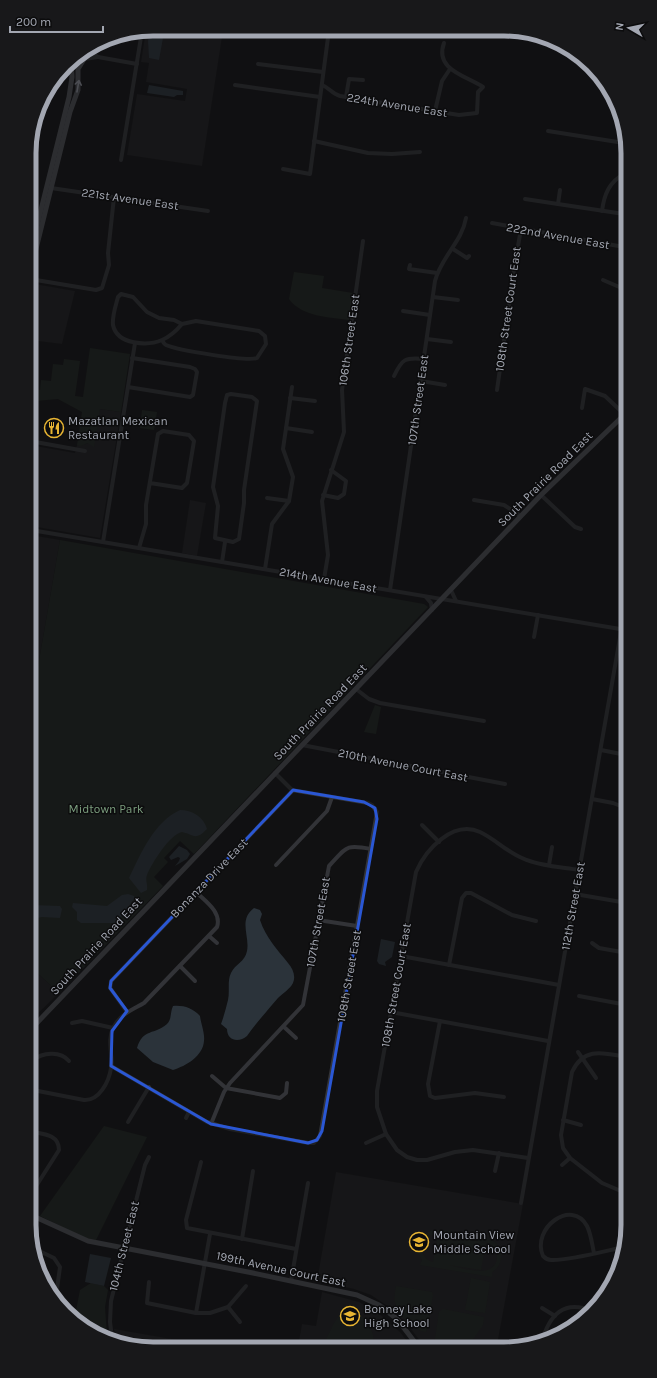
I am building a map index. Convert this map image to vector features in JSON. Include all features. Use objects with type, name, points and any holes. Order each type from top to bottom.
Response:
[{"type":"main road","points":[[36,249],[70,112],[78,90],[78,69],[83,60]]},
{"type":"main road","points":[[36,230],[69,97],[71,70]]},
{"type":"main road","name":"South Prairie Road East","points":[[36,1024],[541,495],[621,418]]},
{"type":"main road","name":"199th Avenue Court East","points":[[36,1217],[83,1240],[347,1292],[379,1306],[396,1318],[415,1342]]},
{"type":"street","points":[[283,169],[310,174],[328,36]]},
{"type":"street","points":[[121,160],[141,37]]},
{"type":"street","points":[[436,111],[442,81],[450,69],[443,56],[444,43]]},
{"type":"street","points":[[92,53],[98,57]]},
{"type":"street","points":[[84,59],[98,57],[137,64]]},
{"type":"street","points":[[258,64],[323,72]]},
{"type":"street","name":"224th Avenue East","points":[[322,85],[327,87],[333,94],[346,97],[466,116],[477,114],[478,92],[483,87],[450,69]]},
{"type":"street","points":[[346,97],[349,79],[363,80]]},
{"type":"street","points":[[235,85],[320,98]]},
{"type":"street","points":[[548,131],[620,143]]},
{"type":"street","points":[[314,141],[368,153],[392,154],[420,152]]},
{"type":"street","points":[[602,211],[607,190],[613,182],[621,176]]},
{"type":"street","name":"221st Avenue East","points":[[51,188],[208,211]]},
{"type":"street","points":[[558,204],[560,190]]},
{"type":"street","points":[[36,280],[96,290],[102,288],[109,265],[114,197]]},
{"type":"street","points":[[525,198],[621,214]]},
{"type":"street","name":"107th Street East","points":[[390,590],[437,273],[461,236],[466,218]]},
{"type":"street","name":"222nd Avenue East","points":[[492,223],[621,246]]},
{"type":"street","name":"108th Street Court East","points":[[497,390],[521,229]]},
{"type":"street","name":"106th Street East","points":[[324,579],[328,555],[321,505],[344,429],[342,390],[363,241]]},
{"type":"street","points":[[453,249],[467,258],[469,256]]},
{"type":"street","points":[[410,265],[409,269],[437,273]]},
{"type":"street","points":[[603,280],[621,288]]},
{"type":"street","points":[[162,340],[166,345],[188,350],[246,359],[254,359],[259,356],[266,344],[265,336],[259,331],[196,321],[182,324],[175,332],[162,340],[135,343],[124,338],[115,331],[113,320],[118,297],[121,294],[133,297],[147,312],[154,317],[174,320],[182,324]]},
{"type":"street","points":[[433,297],[458,300]]},
{"type":"street","points":[[403,312],[430,315]]},
{"type":"street","points":[[427,339],[451,342]]},
{"type":"street","points":[[103,542],[135,343]]},
{"type":"street","points":[[128,387],[190,397],[194,394],[197,372],[195,369],[132,358]]},
{"type":"street","points":[[394,376],[400,363],[406,359],[424,359]]},
{"type":"street","points":[[421,381],[445,385]]},
{"type":"street","points":[[265,569],[272,524],[289,501],[293,474],[283,449],[292,387]]},
{"type":"street","points":[[582,408],[585,389],[605,396],[621,410]]},
{"type":"street","points":[[229,394],[252,397],[257,401],[244,490],[244,503],[239,539],[233,542],[225,542],[215,538],[218,506],[213,491],[225,403],[229,394]]},
{"type":"street","points":[[290,398],[315,402]]},
{"type":"street","points":[[286,428],[312,432]]},
{"type":"street","points":[[139,548],[146,524],[150,482],[158,434],[160,432],[176,433],[193,438],[194,441],[185,487],[182,488],[150,482]]},
{"type":"street","points":[[36,442],[85,451]]},
{"type":"street","points":[[323,495],[338,498],[344,494],[346,481],[331,470]]},
{"type":"street","points":[[541,495],[575,527],[581,529]]},
{"type":"street","points":[[267,498],[289,501]]},
{"type":"street","points":[[474,500],[508,507],[521,516]]},
{"type":"street","name":"214th Avenue East","points":[[36,531],[621,629]]},
{"type":"street","points":[[222,562],[225,542]]},
{"type":"street","points":[[451,590],[456,601]]},
{"type":"street","points":[[426,596],[431,603],[432,610]]},
{"type":"street","points":[[534,637],[538,615]]},
{"type":"street","name":"112th Street East","points":[[521,1203],[558,985],[621,645]]},
{"type":"street","points":[[356,689],[369,699],[386,704],[484,721]]},
{"type":"street","name":"210th Avenue Court East","points":[[302,745],[505,784]]},
{"type":"street","points":[[601,750],[621,754]]},
{"type":"street","points":[[275,773],[293,790],[332,797],[327,811],[276,865]]},
{"type":"street","name":"Bonanza Drive East","points":[[127,1012],[110,985],[116,975],[293,790]]},
{"type":"street","name":"108th Street East","points":[[211,1124],[230,1129],[308,1143],[315,1142],[322,1132],[377,819],[375,808],[368,803],[332,797]]},
{"type":"street","points":[[592,799],[613,802],[621,806]]},
{"type":"street","points":[[422,825],[439,842]]},
{"type":"street","name":"108th Street Court East","points":[[528,1158],[499,1153],[464,1150],[426,1160],[417,1160],[407,1157],[397,1150],[386,1134],[378,1113],[376,1098],[391,1012],[416,872],[426,854],[439,842],[458,830],[474,830],[485,835],[505,850],[523,859],[579,870]]},
{"type":"street","name":"107th Street East","points":[[284,1027],[303,1005],[328,869],[349,846],[371,849]]},
{"type":"street","points":[[549,865],[552,847]]},
{"type":"street","points":[[36,1091],[88,1100],[96,1098],[109,1076],[111,1066],[110,1046],[113,1028],[127,1012],[144,1003],[217,927],[218,916],[196,892]]},
{"type":"street","points":[[449,965],[462,898],[467,893],[471,893],[512,915],[536,920]]},
{"type":"street","points":[[575,894],[621,902]]},
{"type":"street","points":[[318,920],[358,926]]},
{"type":"street","points":[[209,936],[218,943]]},
{"type":"street","points":[[592,943],[599,948],[621,952]]},
{"type":"street","points":[[401,956],[558,985]]},
{"type":"street","points":[[180,966],[196,981]]},
{"type":"street","points":[[579,996],[621,1004]]},
{"type":"street","points":[[391,1012],[548,1041]]},
{"type":"street","points":[[72,1023],[82,1021],[113,1028]]},
{"type":"street","points":[[440,1021],[428,1084],[430,1095],[434,1098],[476,1093],[504,1097]]},
{"type":"street","points":[[111,1066],[211,1124],[226,1088],[284,1027],[296,1038]]},
{"type":"street","points":[[578,1052],[596,1078]]},
{"type":"street","points":[[621,1056],[595,1052],[582,1058],[577,1063],[572,1072],[563,1120],[561,1142],[564,1151],[570,1158],[602,1183],[621,1191]]},
{"type":"street","points":[[36,1058],[42,1055],[49,1054],[62,1056],[68,1061]]},
{"type":"street","points":[[212,1076],[226,1088],[280,1098],[284,1096],[287,1090],[287,1083]]},
{"type":"street","points":[[128,1122],[149,1087]]},
{"type":"street","points":[[186,1118],[189,1112]]},
{"type":"street","points":[[563,1120],[581,1125]]},
{"type":"street","points":[[36,1133],[51,1136],[58,1143],[59,1150],[57,1156],[36,1186]]},
{"type":"street","points":[[366,1143],[386,1134]]},
{"type":"street","points":[[495,1171],[499,1153]]},
{"type":"street","name":"104th Street East","points":[[112,1335],[110,1301],[145,1165],[149,1157]]},
{"type":"street","points":[[562,1164],[570,1158]]},
{"type":"street","points":[[201,1162],[186,1227],[189,1230],[296,1249]]},
{"type":"street","points":[[242,1239],[253,1171]]},
{"type":"street","points":[[290,1281],[308,1183]]},
{"type":"street","points":[[594,1253],[587,1225],[579,1219],[567,1216],[555,1219],[548,1225],[542,1242],[543,1256],[548,1260],[554,1260],[594,1253],[618,1248]]},
{"type":"street","points":[[196,1313],[210,1234]]},
{"type":"street","points":[[39,1251],[54,1258],[59,1264],[61,1273],[57,1289],[55,1288]]},
{"type":"street","points":[[149,1282],[147,1303],[196,1313],[210,1313],[228,1307],[246,1286]]},
{"type":"street","points":[[545,1334],[548,1325],[554,1316],[569,1306],[580,1306],[586,1308]]},
{"type":"street","points":[[228,1307],[240,1322]]},
{"type":"street","points":[[542,1308],[554,1316]]},
{"type":"highlighted area","points":[[293,790],[364,802],[375,808],[377,819],[322,1131],[317,1140],[308,1143],[211,1124],[111,1066],[112,1031],[127,1011],[110,988],[111,981]]},
{"type":"shaded area","points":[[149,36],[163,36],[159,60],[149,58]]},
{"type":"shaded area","points":[[145,37],[222,37],[202,166],[127,155],[137,94],[185,101],[187,89],[146,82],[149,63],[141,62]]},
{"type":"shaded area","points":[[149,85],[183,91],[183,95],[177,95],[174,97],[147,93]]},
{"type":"shaded area","points":[[36,284],[75,291],[62,344],[36,341]]},
{"type":"shaded area","points":[[100,409],[121,412],[100,538],[36,527],[36,446],[75,453],[77,445],[88,443]]},
{"type":"shaded area","points":[[190,500],[206,503],[197,556],[182,553]]},
{"type":"shaded area","points":[[36,536],[60,540],[36,678]]},
{"type":"shaded area","points":[[180,810],[189,811],[197,815],[203,821],[207,829],[197,836],[192,836],[182,832],[172,838],[149,870],[146,877],[147,890],[141,893],[129,878],[149,839],[163,822]]},
{"type":"shaded area","points":[[179,846],[187,850],[190,854],[187,859],[175,866],[180,858],[178,857],[171,860],[169,857]]},
{"type":"shaded area","points":[[128,894],[134,896],[134,899],[116,923],[81,923],[77,920],[77,912],[72,907],[73,903],[107,906],[122,895]]},
{"type":"shaded area","points":[[36,905],[60,906],[62,909],[60,918],[36,918]]},
{"type":"shaded area","points":[[254,908],[260,910],[262,914],[260,920],[262,926],[272,943],[294,973],[294,980],[290,987],[278,998],[247,1036],[240,1040],[234,1040],[229,1036],[227,1029],[221,1024],[228,1000],[230,976],[233,970],[246,955],[248,945],[246,923],[249,913]]},
{"type":"shaded area","points":[[381,939],[395,942],[392,957],[385,962],[386,966],[379,964],[377,961]]},
{"type":"shaded area","points":[[36,972],[59,993],[36,1015]]},
{"type":"shaded area","points":[[173,1006],[188,1008],[200,1016],[204,1038],[203,1046],[197,1056],[183,1066],[173,1070],[153,1062],[137,1048],[143,1037],[167,1024],[170,1020]]},
{"type":"shaded area","name":"Mountain View Middle School","points":[[336,1172],[523,1204],[498,1342],[421,1342],[408,1325],[392,1309],[371,1295],[354,1289],[317,1281]]},
{"type":"shaded area","points":[[90,1254],[111,1258],[104,1286],[85,1282]]},
{"type":"shaded area","name":"Bonney Lake High School","points":[[322,1292],[359,1302],[376,1311],[400,1332],[408,1342],[299,1342],[302,1324],[316,1326]]},
{"type":"shaded area","points":[[114,1329],[189,1342],[145,1342],[116,1336]]},
{"type":"green space","points":[[294,272],[324,276],[322,288],[353,293],[349,320],[308,313],[294,305],[289,299]]},
{"type":"green space","points":[[90,348],[130,354],[121,412],[100,409],[94,447],[88,443],[80,446],[77,445],[82,412],[58,399],[36,401],[36,389],[40,390],[41,380],[51,381],[53,364],[63,365],[64,359],[80,361],[75,396],[83,397]]},
{"type":"green space","points":[[142,410],[157,412],[154,430],[140,428]]},
{"type":"green space","name":"Midtown Park","points":[[60,540],[424,604],[428,607],[194,854],[180,841],[164,858],[168,862],[154,877],[163,886],[59,993],[36,972],[36,678]]},
{"type":"green space","points":[[375,705],[381,707],[376,734],[364,732]]},
{"type":"green space","points":[[104,1126],[147,1137],[96,1240],[87,1239],[40,1216]]},
{"type":"green space","points":[[434,1230],[439,1230],[474,1235],[489,1239],[495,1242],[498,1246],[501,1254],[501,1260],[496,1269],[492,1272],[492,1277],[420,1265],[422,1260],[418,1251],[418,1246],[425,1234]],"holes":[[[438,1234],[433,1262],[424,1256],[422,1247],[427,1239]],[[462,1238],[488,1243],[492,1245],[497,1252],[497,1257],[495,1264],[491,1268],[478,1271],[449,1265],[481,1270],[486,1243]]]},
{"type":"green space","points":[[471,1278],[490,1282],[485,1313],[465,1310]]},
{"type":"green space","points":[[91,1283],[104,1286],[108,1290],[105,1307],[107,1332],[88,1322],[76,1313],[80,1290]]},
{"type":"green space","points":[[396,1286],[432,1292],[433,1295],[426,1332],[421,1331],[411,1325],[399,1312],[395,1300]]},
{"type":"green space","points":[[346,1306],[358,1313],[370,1326],[374,1342],[325,1342],[334,1323]]},
{"type":"green space","points":[[443,1309],[484,1317],[483,1325],[471,1342],[434,1342],[439,1312]]},
{"type":"place","name":"Mazatlan Mexican Restaurant","points":[[54,428]]},
{"type":"place","name":"Mountain View Middle School","points":[[419,1242]]},
{"type":"place","name":"Bonney Lake High School","points":[[350,1316]]}]
